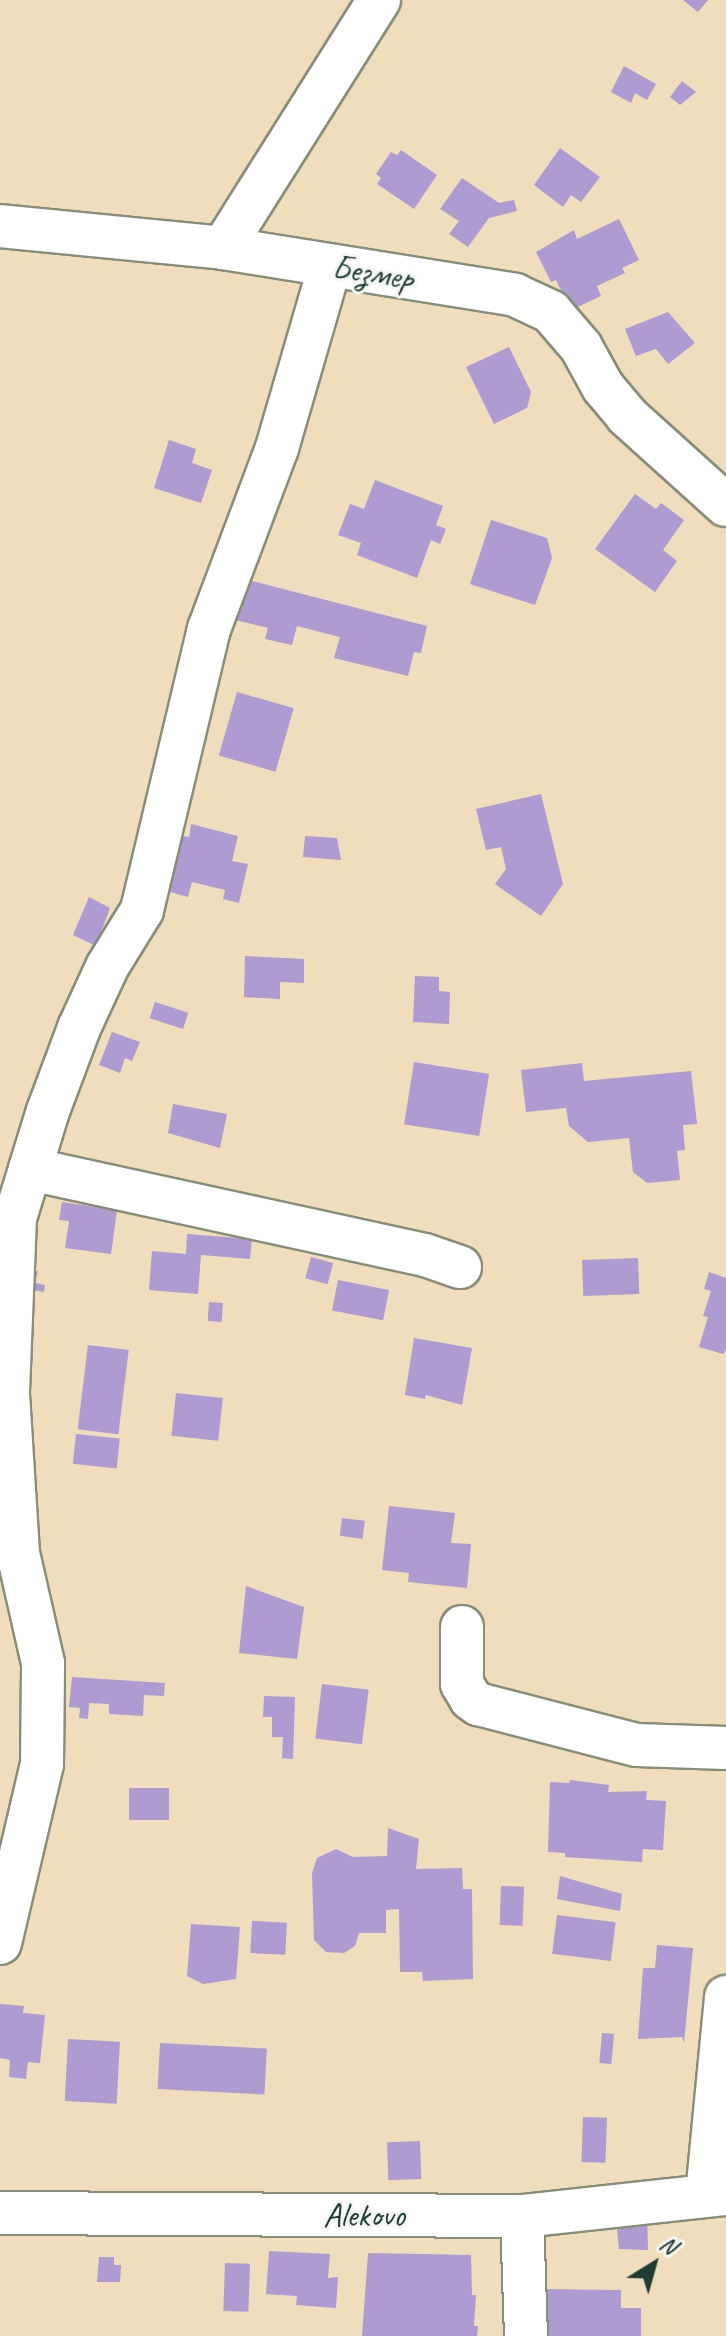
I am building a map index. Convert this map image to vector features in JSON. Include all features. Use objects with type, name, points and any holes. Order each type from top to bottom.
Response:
[{"type":"street","points":[[223,248],[379,0]]},
{"type":"street","name":"Безмер","points":[[0,226],[223,248],[515,295],[551,312],[581,347],[603,387],[627,416],[726,505]]},
{"type":"street","points":[[0,1943],[42,1764],[43,1663],[18,1553],[8,1392],[15,1218],[79,1028],[107,967],[142,910],[209,629],[277,448],[330,266]]},
{"type":"street","points":[[30,1169],[425,1255],[460,1267]]},
{"type":"street","points":[[462,1627],[462,1684],[478,1704],[637,1745],[726,1748]]},
{"type":"street","points":[[716,2195],[726,1997]]},
{"type":"street","name":"Alekovo","points":[[0,2213],[522,2216],[716,2195]]},
{"type":"street","points":[[522,2216],[526,2336]]},
{"type":"building","points":[[683,0],[708,0],[698,12]]},
{"type":"building","points":[[624,66],[656,84],[647,100],[635,93],[631,103],[611,92]]},
{"type":"building","points":[[682,81],[696,92],[680,105],[670,97]]},
{"type":"building","points":[[560,148],[600,177],[581,202],[571,195],[563,207],[534,185]]},
{"type":"building","points":[[401,150],[437,175],[414,209],[377,184],[381,178],[376,174],[391,152],[397,155]]},
{"type":"building","points":[[462,178],[499,203],[514,200],[517,211],[489,218],[468,247],[449,234],[459,221],[440,209]]},
{"type":"building","points":[[619,219],[639,260],[622,268],[625,273],[597,286],[601,296],[571,310],[556,280],[551,282],[536,252],[574,230],[577,239]]},
{"type":"building","points":[[668,312],[695,343],[668,364],[656,349],[636,356],[625,329]]},
{"type":"building","points":[[509,347],[531,392],[527,408],[494,424],[466,367]]},
{"type":"building","points":[[169,440],[196,449],[192,463],[212,470],[201,503],[154,488]]},
{"type":"building","points":[[375,480],[443,506],[436,525],[446,529],[440,544],[431,540],[417,578],[357,555],[361,543],[338,535],[350,504],[364,509]]},
{"type":"building","points":[[635,494],[656,509],[661,503],[684,520],[663,550],[677,561],[655,592],[595,549]]},
{"type":"building","points":[[491,520],[547,538],[552,558],[535,605],[470,584]]},
{"type":"building","points":[[237,577],[427,626],[421,653],[414,652],[408,676],[334,658],[340,637],[297,626],[292,645],[265,639],[268,628],[227,618]]},
{"type":"building","points":[[237,692],[294,708],[276,772],[219,755]]},
{"type":"building","points":[[541,794],[563,884],[541,916],[495,884],[506,869],[501,847],[486,850],[476,809]]},
{"type":"building","points":[[191,824],[238,836],[232,861],[248,864],[239,903],[223,899],[225,890],[192,882],[188,897],[166,891],[179,835],[189,837]]},
{"type":"building","points":[[305,836],[337,838],[341,860],[303,857]]},
{"type":"building","points":[[89,897],[110,908],[96,946],[73,935]]},
{"type":"building","points":[[245,956],[304,959],[304,983],[280,982],[280,999],[244,997]]},
{"type":"building","points":[[415,976],[439,977],[439,991],[450,992],[449,1024],[413,1022]]},
{"type":"building","points":[[155,1002],[188,1013],[183,1029],[150,1018]]},
{"type":"building","points":[[112,1032],[140,1042],[132,1061],[125,1058],[120,1073],[99,1065]]},
{"type":"building","points":[[414,1062],[489,1074],[479,1136],[404,1124]]},
{"type":"building","points":[[582,1063],[584,1081],[691,1071],[697,1124],[683,1125],[685,1150],[677,1151],[680,1180],[647,1183],[633,1172],[629,1138],[588,1142],[569,1126],[566,1108],[526,1112],[521,1070]]},
{"type":"building","points":[[173,1104],[227,1114],[220,1148],[168,1133]]},
{"type":"building","points":[[62,1202],[117,1210],[111,1254],[65,1248],[69,1221],[59,1220]]},
{"type":"building","points":[[187,1234],[252,1239],[250,1259],[201,1255],[198,1294],[149,1290],[152,1251],[186,1254]]},
{"type":"building","points":[[311,1257],[333,1263],[328,1284],[305,1278]]},
{"type":"building","points":[[638,1258],[639,1294],[583,1296],[582,1260]]},
{"type":"building","points":[[25,1269],[38,1271],[35,1283],[45,1285],[44,1292],[22,1288]]},
{"type":"building","points":[[709,1272],[726,1278],[726,1350],[723,1354],[699,1347],[708,1317],[703,1316],[711,1291],[704,1289]]},
{"type":"building","points":[[338,1280],[389,1290],[383,1320],[332,1310]]},
{"type":"building","points":[[209,1302],[223,1303],[222,1322],[208,1321]]},
{"type":"building","points":[[414,1338],[472,1348],[462,1405],[426,1395],[425,1399],[405,1395]]},
{"type":"building","points":[[88,1345],[129,1350],[118,1434],[78,1429]]},
{"type":"building","points":[[176,1393],[223,1398],[218,1441],[172,1436]]},
{"type":"building","points":[[76,1434],[120,1439],[117,1468],[73,1464]]},
{"type":"building","points":[[389,1506],[455,1513],[451,1543],[471,1544],[467,1588],[408,1582],[409,1573],[382,1570]]},
{"type":"building","points":[[342,1518],[365,1521],[363,1539],[340,1536]]},
{"type":"building","points":[[246,1586],[304,1607],[297,1659],[239,1653]]},
{"type":"building","points":[[72,1677],[165,1683],[164,1696],[144,1695],[143,1716],[109,1714],[109,1704],[89,1703],[88,1719],[79,1718],[80,1708],[69,1707]]},
{"type":"building","points":[[322,1684],[369,1690],[362,1744],[315,1739]]},
{"type":"building","points":[[264,1696],[295,1697],[293,1759],[282,1758],[283,1737],[272,1737],[272,1717],[263,1717]]},
{"type":"building","points":[[570,1780],[609,1785],[608,1792],[647,1791],[646,1800],[666,1801],[663,1850],[643,1849],[642,1862],[565,1857],[565,1853],[548,1852],[550,1782],[569,1783]]},
{"type":"building","points":[[129,1788],[169,1788],[169,1820],[129,1820]]},
{"type":"building","points":[[388,1828],[419,1839],[416,1869],[462,1868],[463,1889],[472,1889],[473,1979],[423,1981],[422,1972],[400,1972],[399,1909],[386,1910],[386,1933],[359,1933],[355,1946],[344,1953],[326,1952],[314,1940],[312,1873],[317,1858],[336,1849],[353,1857],[387,1856]]},
{"type":"building","points":[[560,1876],[622,1894],[620,1911],[557,1899]]},
{"type":"building","points":[[501,1886],[524,1887],[523,1926],[500,1925]]},
{"type":"building","points":[[557,1915],[616,1922],[611,1961],[552,1954]]},
{"type":"building","points":[[252,1921],[287,1923],[285,1955],[250,1953]]},
{"type":"building","points":[[191,1924],[240,1927],[236,1979],[203,1984],[187,1976]]},
{"type":"building","points":[[657,1945],[693,1948],[684,2043],[682,2037],[638,2039],[643,1968],[655,1968]]},
{"type":"building","points":[[0,2004],[24,2006],[23,2013],[45,2015],[40,2063],[28,2062],[26,2079],[9,2077],[10,2060],[0,2058]]},
{"type":"building","points":[[602,2033],[614,2034],[611,2064],[599,2063]]},
{"type":"building","points":[[68,2039],[120,2042],[117,2104],[65,2101]]},
{"type":"building","points":[[160,2043],[267,2049],[264,2095],[158,2089]]},
{"type":"building","points":[[583,2117],[607,2118],[605,2163],[581,2162]]},
{"type":"building","points":[[420,2141],[421,2179],[388,2180],[387,2142]]},
{"type":"building","points":[[647,2213],[648,2250],[619,2249],[616,2218]]},
{"type":"building","points":[[269,2251],[330,2254],[328,2278],[338,2277],[336,2308],[296,2305],[297,2296],[266,2294]]},
{"type":"building","points":[[368,2253],[471,2255],[477,2336],[362,2336]]},
{"type":"building","points":[[99,2257],[114,2257],[114,2265],[121,2265],[120,2282],[97,2282]]},
{"type":"building","points":[[225,2263],[250,2264],[248,2312],[223,2311]]},
{"type":"building","points":[[531,2289],[621,2290],[621,2308],[641,2308],[641,2336],[534,2336]]}]
